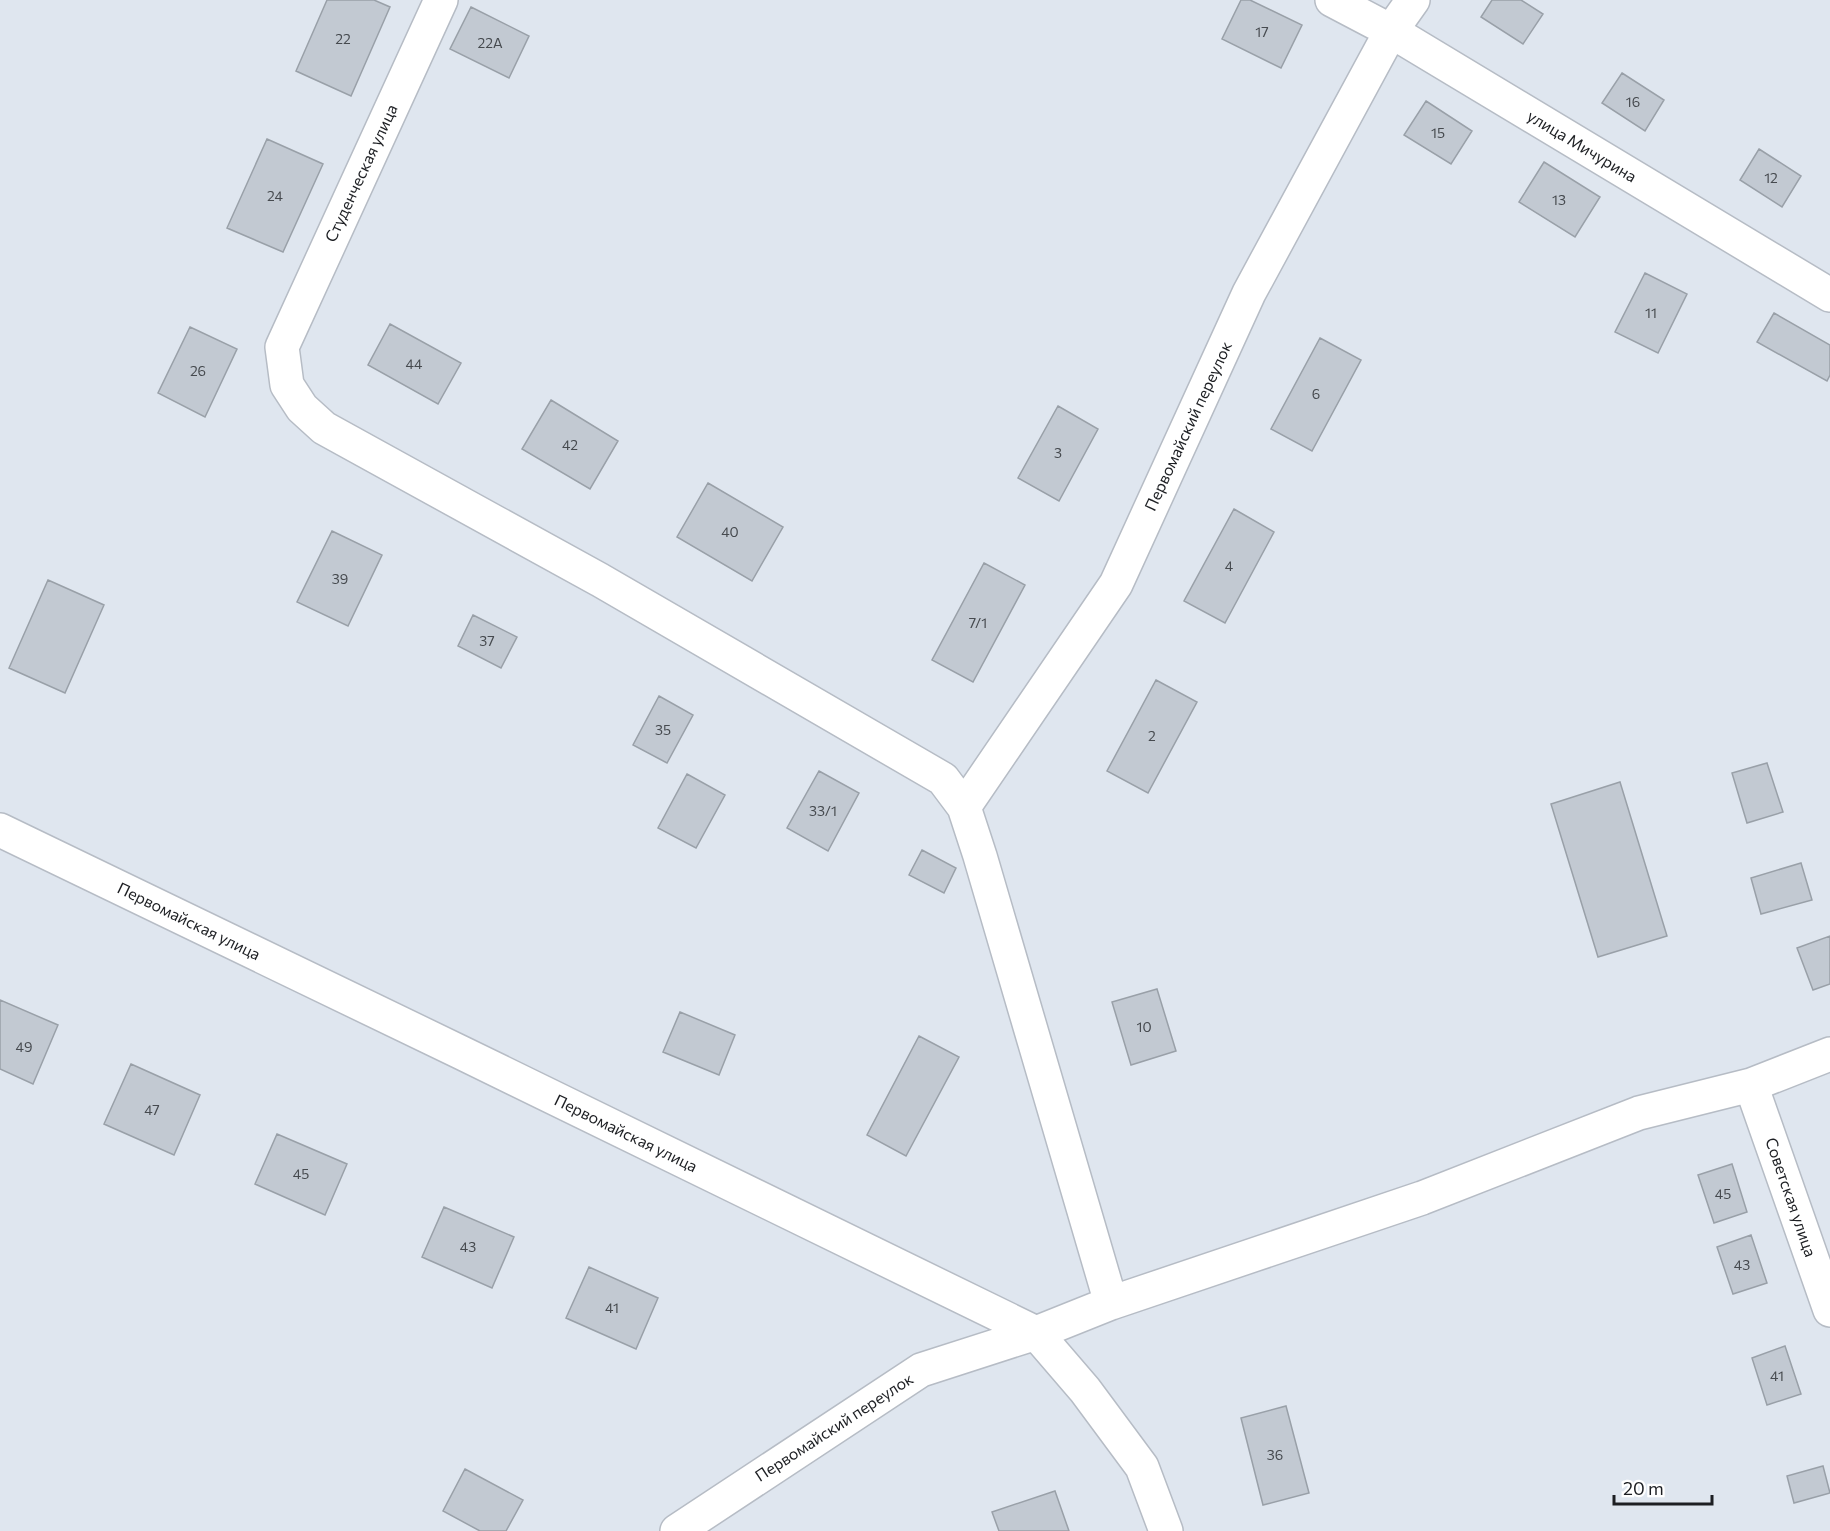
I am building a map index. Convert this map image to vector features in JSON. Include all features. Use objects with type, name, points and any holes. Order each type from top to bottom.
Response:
[{"type":"street","name":"Студенческая улица","points":[[441,0],[282,346],[287,385],[302,408],[324,428],[600,580],[943,779],[964,807]]},
{"type":"street","name":"улица Мичурина","points":[[1332,0],[1391,31],[1830,295]]},
{"type":"street","name":"Первомайский переулок","points":[[964,807],[1116,584],[1249,293],[1391,31],[1413,0]]},
{"type":"street","points":[[964,807],[1111,1303]]},
{"type":"street","name":"Первомайская улица","points":[[0,830],[1036,1334],[1085,1390],[1142,1467],[1166,1531]]},
{"type":"street","name":"Первомайский переулок","points":[[677,1531],[921,1370],[1036,1334],[1111,1303],[1422,1198],[1639,1113],[1751,1085],[1830,1054]]},
{"type":"street","name":"Советская улица","points":[[1751,1085],[1830,1310]]},
{"type":"building","points":[[327,0],[374,0],[390,7],[351,96],[296,71]]},
{"type":"building","points":[[1241,0],[1250,0],[1302,25],[1281,68],[1222,39]]},
{"type":"building","points":[[1492,0],[1521,0],[1543,14],[1523,44],[1481,17]]},
{"type":"building","points":[[471,7],[529,36],[509,78],[450,49]]},
{"type":"building","points":[[1622,73],[1664,100],[1645,131],[1602,103]]},
{"type":"building","points":[[1426,101],[1472,131],[1451,164],[1404,135]]},
{"type":"building","points":[[267,139],[323,164],[283,252],[227,228]]},
{"type":"building","points":[[1759,149],[1801,176],[1782,207],[1740,180]]},
{"type":"building","points":[[1544,162],[1600,197],[1575,237],[1519,202]]},
{"type":"building","points":[[1645,273],[1687,294],[1658,353],[1615,332]]},
{"type":"building","points":[[1774,313],[1830,345],[1830,375],[1827,381],[1757,342]]},
{"type":"building","points":[[390,324],[461,363],[438,404],[368,365]]},
{"type":"building","points":[[190,327],[237,349],[205,417],[158,393]]},
{"type":"building","points":[[1320,338],[1361,360],[1312,451],[1271,429]]},
{"type":"building","points":[[551,400],[618,441],[590,489],[522,449]]},
{"type":"building","points":[[1058,406],[1098,429],[1059,501],[1018,478]]},
{"type":"building","points":[[708,483],[783,527],[752,581],[677,537]]},
{"type":"building","points":[[1234,509],[1274,532],[1225,623],[1184,601]]},
{"type":"building","points":[[332,531],[382,555],[348,626],[297,602]]},
{"type":"building","points":[[984,563],[1025,585],[973,682],[932,660]]},
{"type":"building","points":[[48,580],[104,605],[65,693],[9,668]]},
{"type":"building","points":[[473,615],[517,637],[501,668],[458,646]]},
{"type":"building","points":[[1156,680],[1197,702],[1148,793],[1107,771]]},
{"type":"building","points":[[659,696],[693,715],[667,763],[633,745]]},
{"type":"building","points":[[1767,763],[1783,812],[1747,823],[1732,773]]},
{"type":"building","points":[[819,771],[859,793],[828,851],[787,828]]},
{"type":"building","points":[[687,774],[725,795],[696,848],[658,828]]},
{"type":"building","points":[[1620,782],[1667,936],[1598,957],[1551,804]]},
{"type":"building","points":[[922,850],[956,868],[944,893],[909,875]]},
{"type":"building","points":[[1801,863],[1812,900],[1761,914],[1751,878]]},
{"type":"building","points":[[1830,936],[1830,984],[1813,990],[1797,948]]},
{"type":"building","points":[[1157,989],[1176,1051],[1131,1065],[1112,1002]]},
{"type":"building","points":[[0,1000],[58,1025],[33,1084],[0,1069]]},
{"type":"building","points":[[680,1012],[735,1035],[719,1075],[663,1052]]},
{"type":"building","points":[[919,1036],[959,1057],[906,1156],[867,1135]]},
{"type":"building","points":[[131,1064],[200,1095],[174,1155],[104,1124]]},
{"type":"building","points":[[277,1134],[347,1164],[325,1215],[255,1184]]},
{"type":"building","points":[[1732,1164],[1747,1212],[1714,1223],[1698,1175]]},
{"type":"building","points":[[444,1207],[514,1237],[492,1288],[422,1257]]},
{"type":"building","points":[[1751,1235],[1767,1283],[1733,1294],[1717,1247]]},
{"type":"building","points":[[589,1267],[658,1298],[636,1349],[566,1318]]},
{"type":"building","points":[[1785,1346],[1801,1394],[1767,1405],[1752,1358]]},
{"type":"building","points":[[1286,1406],[1309,1493],[1263,1505],[1241,1418]]},
{"type":"building","points":[[1823,1466],[1830,1493],[1794,1503],[1787,1476]]},
{"type":"building","points":[[465,1469],[523,1500],[506,1531],[480,1531],[443,1511]]},
{"type":"building","points":[[1055,1491],[1069,1531],[999,1531],[992,1512]]}]
